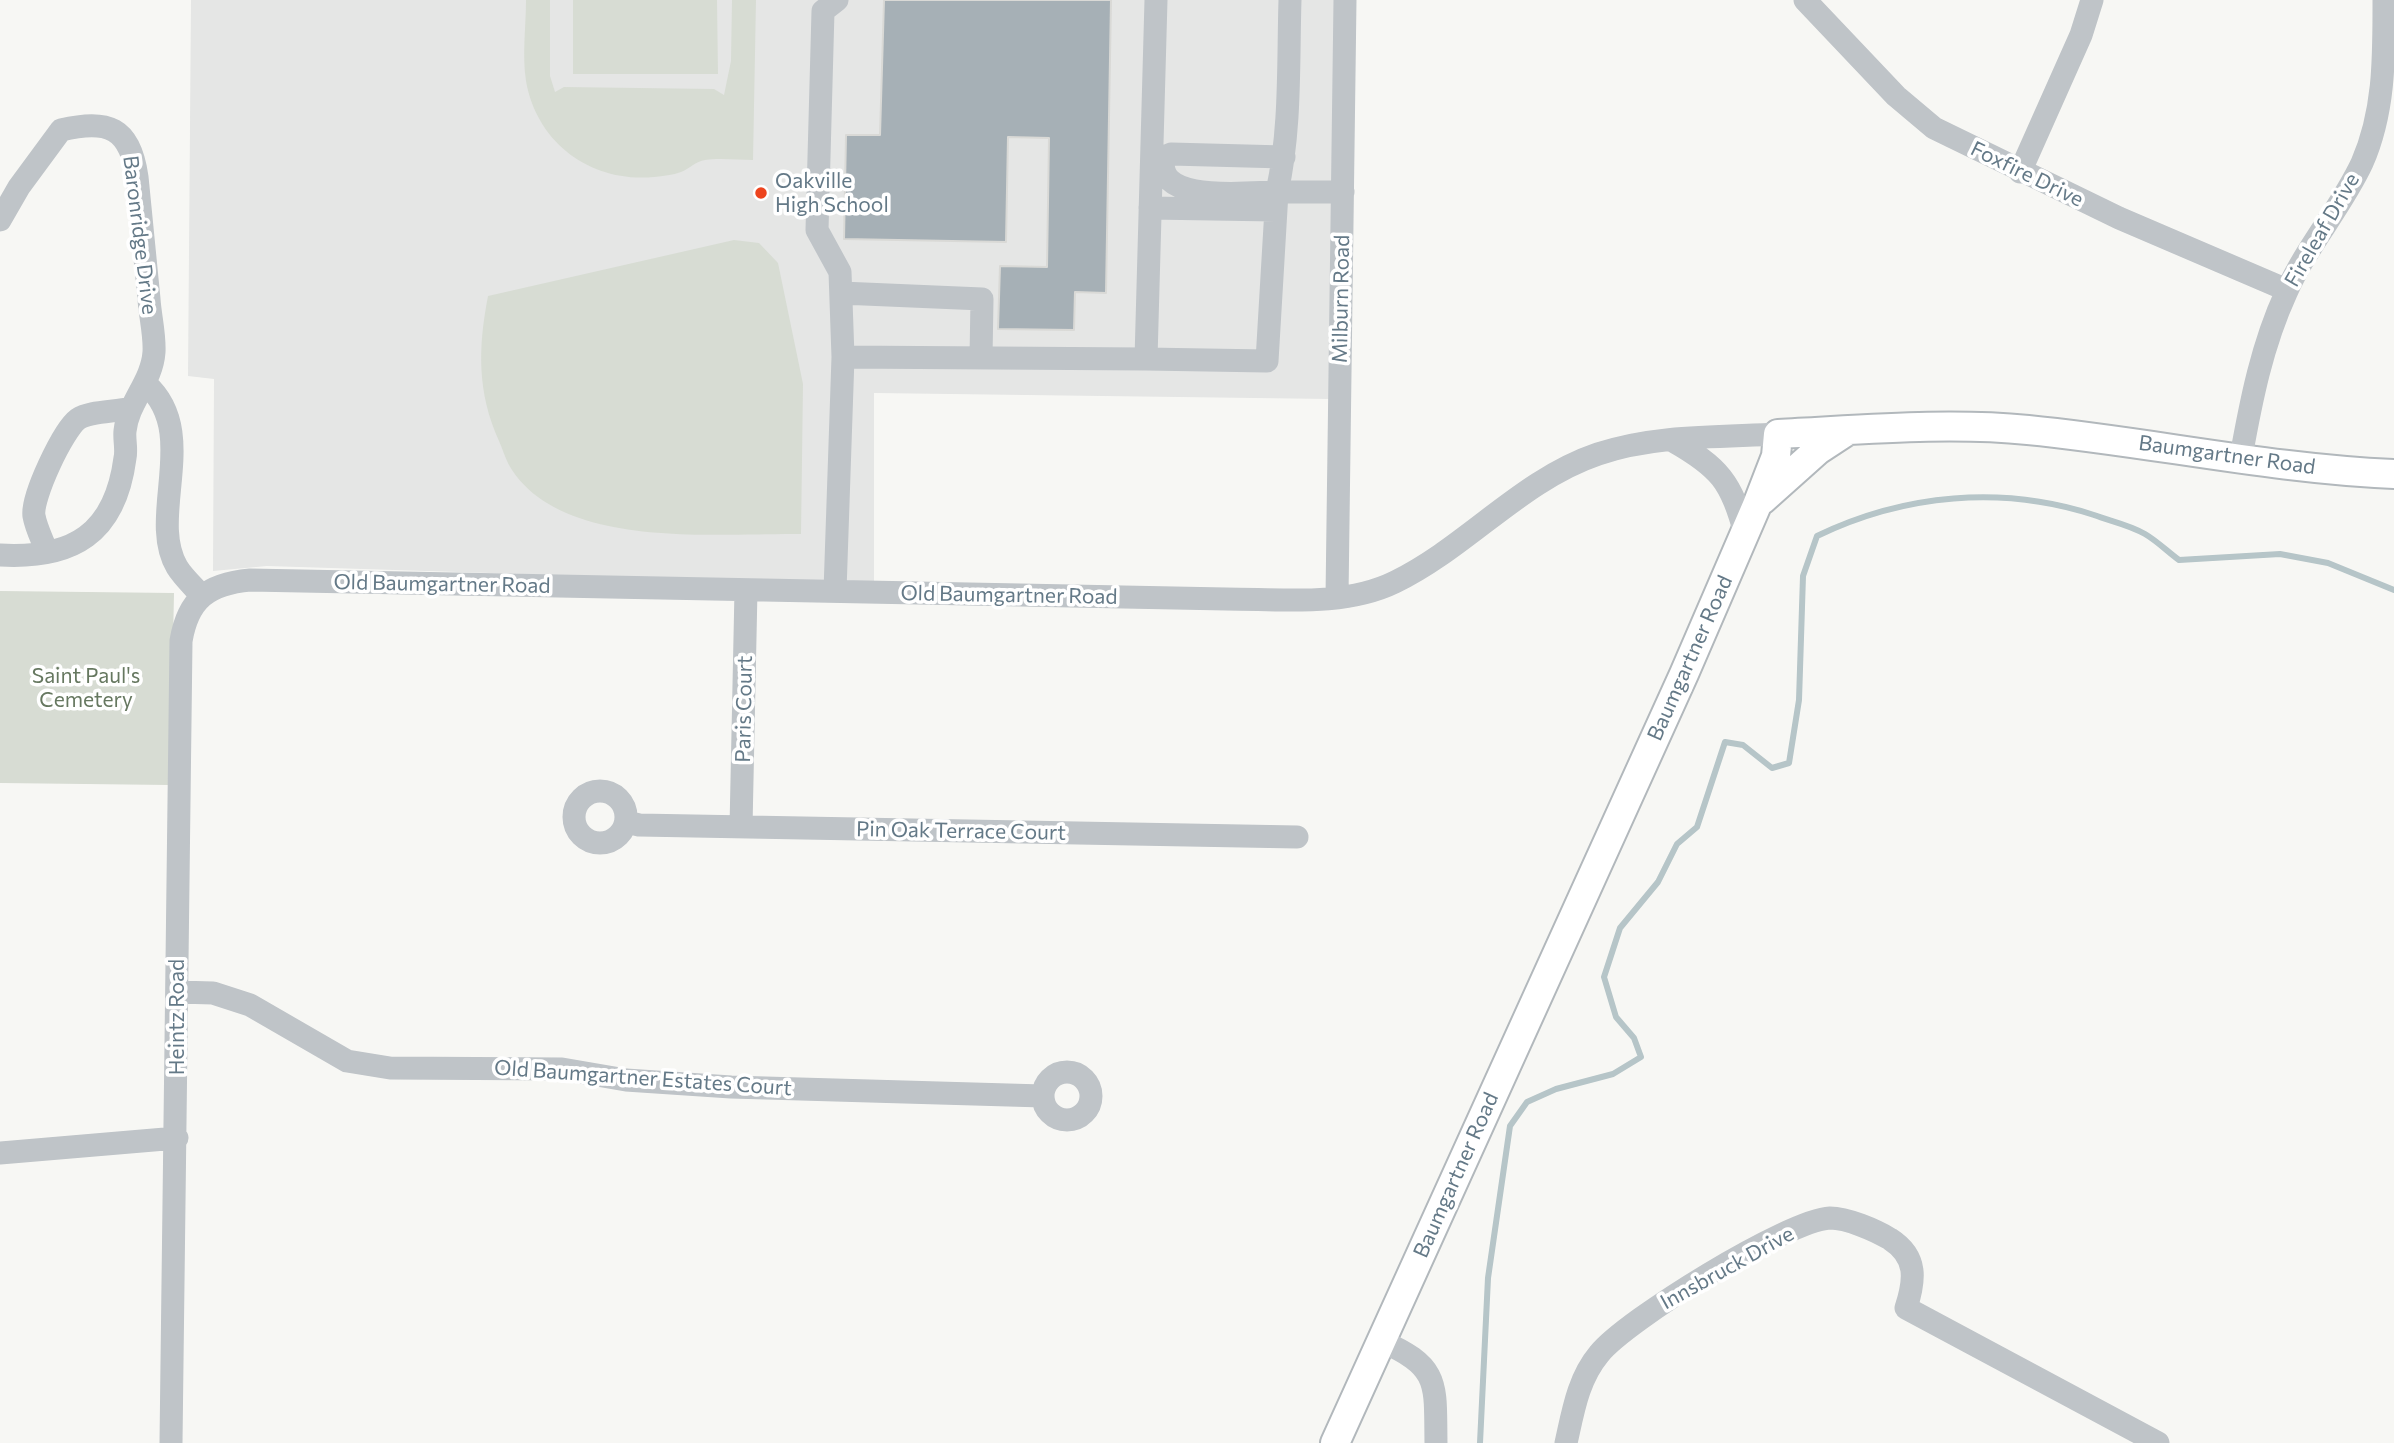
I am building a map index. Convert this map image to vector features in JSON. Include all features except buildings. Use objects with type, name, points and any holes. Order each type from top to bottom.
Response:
[{"type":"main road","name":"Baumgartner Road","points":[[1335,1443],[1745,534],[1776,456],[1778,434],[1960,426],[2026,430],[2394,474]]},
{"type":"main road","points":[[1757,505],[1818,450],[1848,430]]},
{"type":"street","points":[[835,591],[843,357],[840,272],[817,230],[823,11],[837,0]]},
{"type":"street","points":[[1146,359],[1156,0]]},
{"type":"street","points":[[843,357],[1267,361],[1276,201],[1284,157],[1290,0]]},
{"type":"street","name":"Milburn Road","points":[[1337,597],[1345,0]]},
{"type":"street","name":"Foxfire Drive","points":[[1805,0],[1896,96],[1934,128],[2020,172],[2287,290]]},
{"type":"street","points":[[2020,172],[2081,35],[2092,0]]},
{"type":"street","name":"Fireleaf Drive","points":[[2241,457],[2256,381],[2269,336],[2287,290],[2361,163],[2379,110],[2384,74],[2384,0]]},
{"type":"street","name":"Baronridge Drive","points":[[0,220],[19,187],[61,130],[90,123],[121,134],[134,153],[154,352],[146,384],[131,408],[125,432],[126,457],[116,495],[102,525],[78,542],[35,556],[0,555]]},
{"type":"street","points":[[1276,201],[1193,191],[1175,186],[1166,178],[1162,167],[1164,157],[1171,153],[1284,157]]},
{"type":"street","points":[[1150,208],[1276,201],[1343,192]]},
{"type":"street","points":[[841,293],[982,299],[981,358]]},
{"type":"street","points":[[146,384],[160,397],[172,428],[169,537],[176,566],[202,596]]},
{"type":"street","points":[[47,552],[34,516],[35,497],[62,442],[77,419],[90,414],[111,414],[131,408]]},
{"type":"street","name":"Old Baumgartner Road","points":[[202,596],[222,584],[250,580],[1226,599],[1337,597],[1394,582],[1565,468],[1614,449],[1673,441],[1778,434]]},
{"type":"street","points":[[1673,441],[1704,458],[1725,479],[1737,500],[1745,534]]},
{"type":"street","name":"Paris Court","points":[[741,827],[746,590]]},
{"type":"street","name":"Heintz Road","points":[[171,1443],[177,1138],[181,641],[188,614],[202,596]]},
{"type":"street","name":"Pin Oak Terrace Court","points":[[626,822],[639,825],[1297,837]]},
{"type":"street","name":"Old Baumgartner Estates Court","points":[[177,992],[213,993],[250,1005],[347,1061],[390,1068],[562,1069],[626,1080],[731,1087],[1043,1096]]},
{"type":"street","points":[[0,1153],[177,1138]]},
{"type":"street","name":"Innsbruck Drive","points":[[1566,1443],[1584,1378],[1597,1356],[1631,1323],[1777,1237],[1812,1221],[1831,1218],[1888,1238],[1904,1250],[1914,1272],[1906,1308],[2158,1443]]},
{"type":"street","points":[[1381,1341],[1408,1353],[1422,1364],[1432,1380],[1436,1443]]},
{"type":"shaded area","name":"Oakville High School","points":[[191,0],[1335,0],[1331,399],[874,393],[874,585],[267,566],[213,571],[214,379],[188,376]]},
{"type":"green space","points":[[526,0],[550,0],[550,76],[555,92],[564,87],[714,89],[724,95],[731,61],[732,0],[756,0],[753,160],[705,160],[675,174],[631,177],[589,166],[571,155],[555,141],[532,103],[525,71]]},
{"type":"green space","points":[[573,0],[717,0],[718,74],[573,74]]},
{"type":"green space","points":[[734,240],[759,243],[778,263],[803,384],[801,534],[645,532],[605,525],[568,514],[536,496],[510,467],[487,405],[481,352],[488,296]]},
{"type":"green space","name":"Saint Paul's Cemetery","points":[[0,591],[174,593],[170,785],[0,783]]},
{"type":"waterway","points":[[1480,1443],[1488,1278],[1510,1126],[1527,1102],[1556,1089],[1613,1074],[1641,1057],[1634,1038],[1616,1017],[1604,977],[1620,928],[1658,882],[1677,844],[1697,827],[1725,742],[1743,745],[1772,768],[1789,763],[1799,700],[1803,576],[1817,536],[1850,522],[1919,503],[1989,497],[2024,500],[2059,506],[2133,528],[2179,560],[2280,554],[2328,563],[2394,590]]},
{"type":"place","name":"Oakville High School","points":[[761,193]]}]
